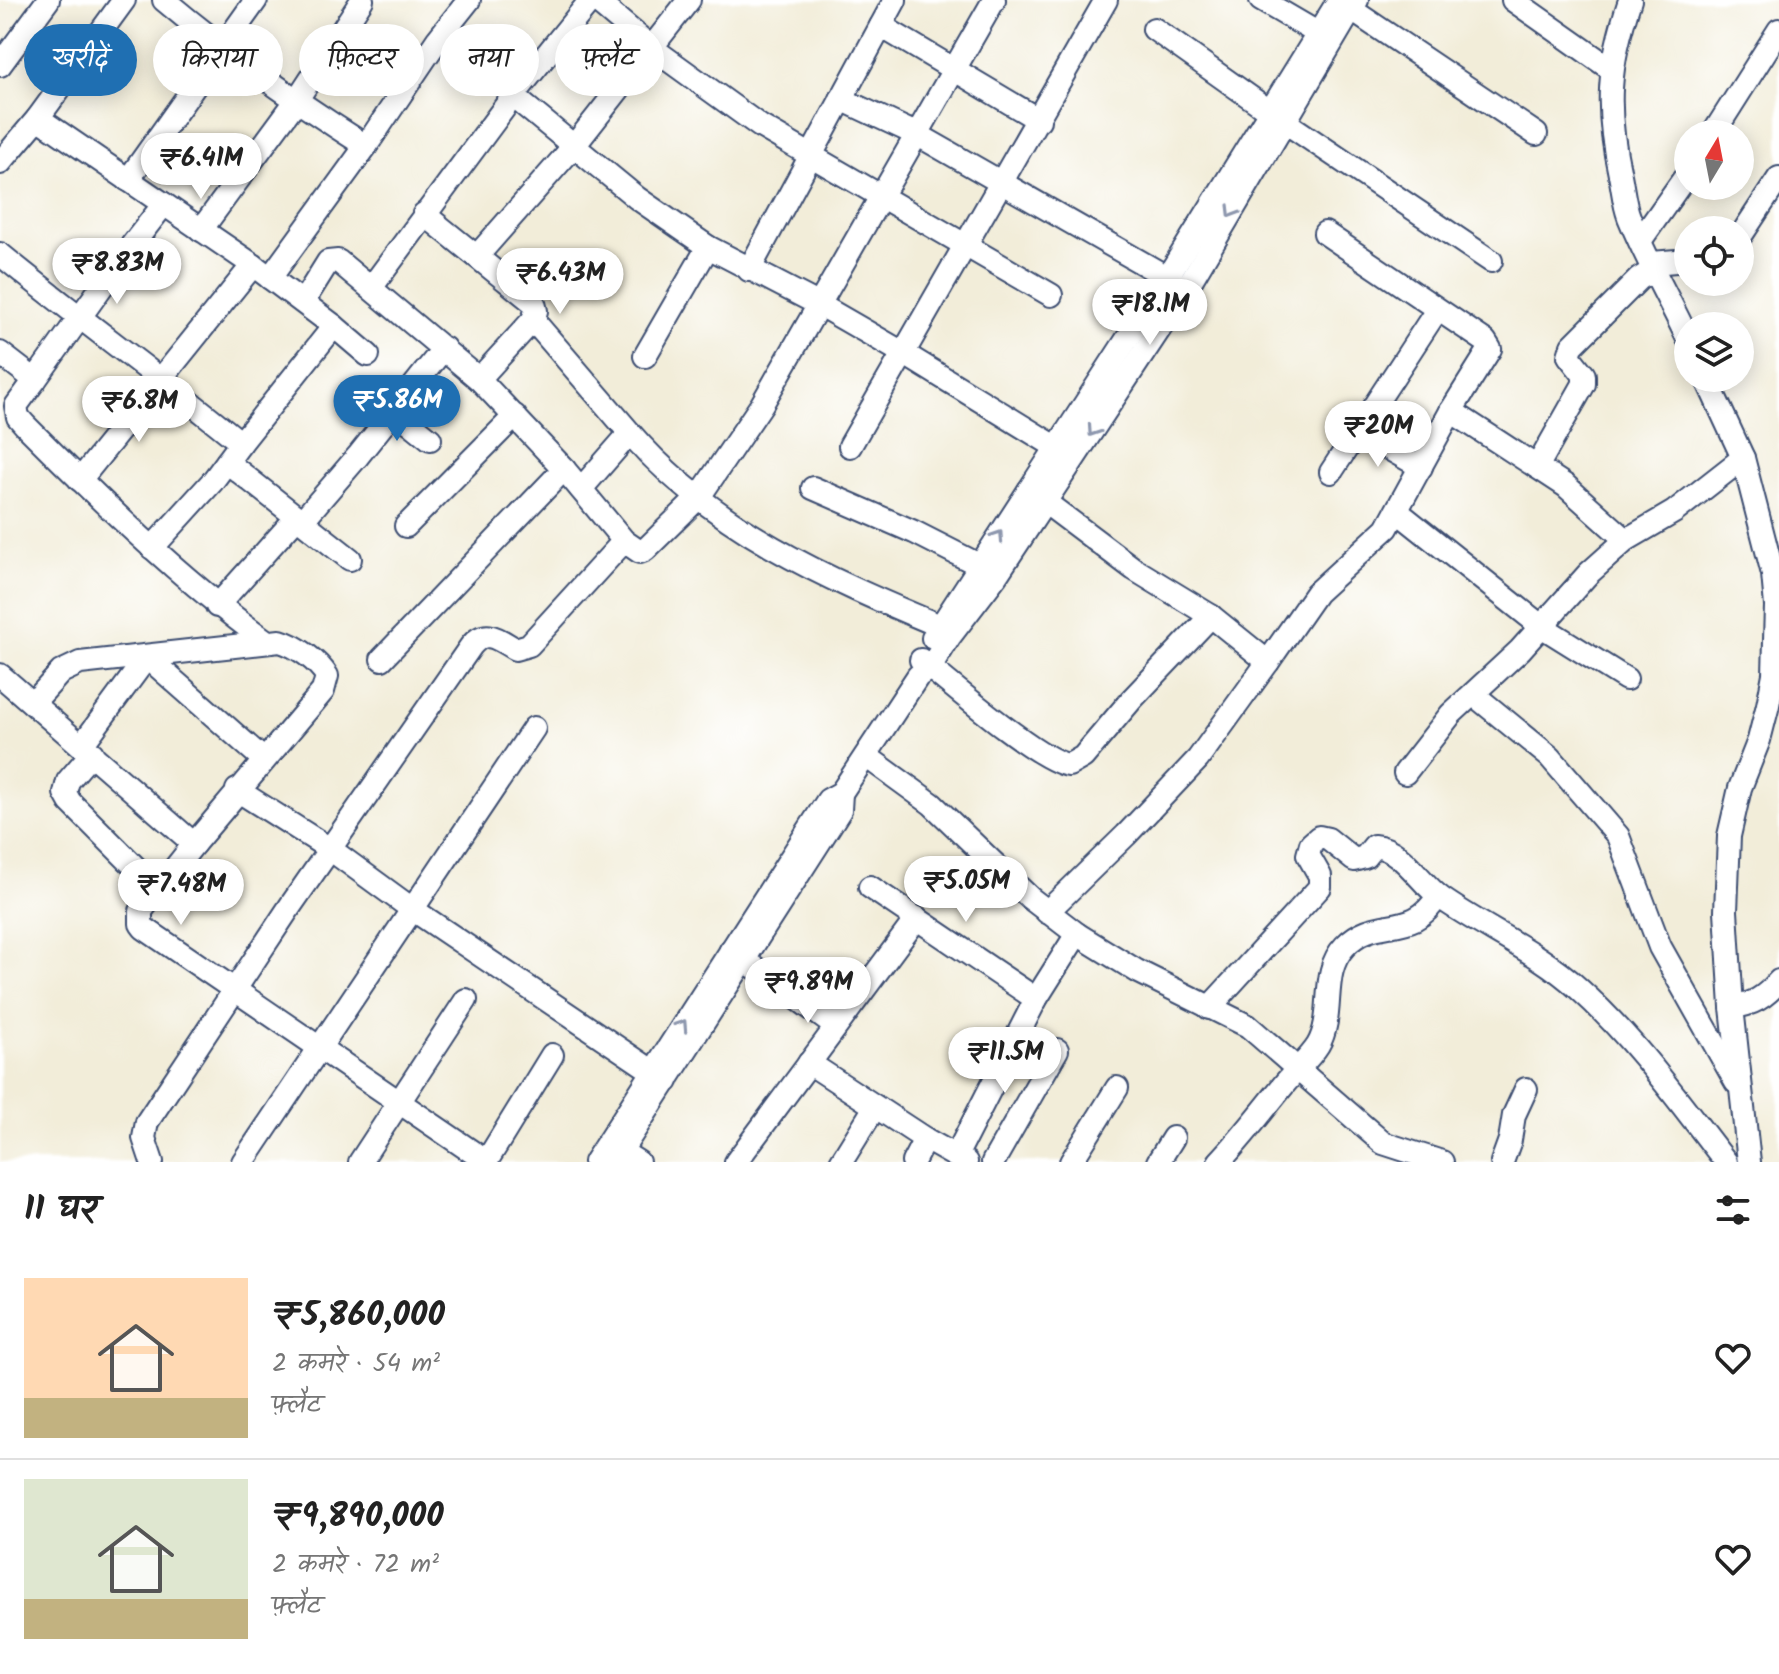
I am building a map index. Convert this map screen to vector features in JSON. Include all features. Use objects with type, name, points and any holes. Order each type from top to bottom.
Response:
[{"type":"street","points":[[0,65],[48,0]]},
{"type":"street","points":[[0,163],[38,118],[124,0]]},
{"type":"street","points":[[164,0],[193,24]]},
{"type":"street","points":[[239,24],[256,0]]},
{"type":"street","points":[[201,230],[296,101],[362,0]]},
{"type":"street","points":[[80,480],[163,378],[261,271],[366,146],[438,39],[469,0]]},
{"type":"street","points":[[539,65],[593,0],[622,24]]},
{"type":"street","points":[[664,32],[689,0]]},
{"type":"street","points":[[749,270],[895,0]]},
{"type":"street","points":[[850,446],[1106,0]]},
{"type":"street","points":[[1261,0],[1319,34]]},
{"type":"street","points":[[1513,0],[1611,69]]},
{"type":"street","points":[[1630,0],[1611,69],[1613,143],[1628,215],[1675,312]]},
{"type":"street","points":[[303,302],[328,262],[338,261],[479,379],[564,469],[624,541],[640,552],[645,550],[699,497],[762,404],[918,135],[988,2]]},
{"type":"street","points":[[1278,117],[1319,34],[1347,3]]},
{"type":"street","points":[[615,1156],[659,1076],[737,954],[828,800],[841,793],[866,756],[1177,283],[1347,3]]},
{"type":"street","points":[[1347,3],[1536,134]]},
{"type":"street","points":[[881,26],[1039,120]]},
{"type":"street","points":[[1154,29],[1491,261]]},
{"type":"street","points":[[1722,120],[1779,30]]},
{"type":"street","points":[[664,57],[760,126],[1051,295]]},
{"type":"street","points":[[283,92],[366,146]]},
{"type":"street","points":[[128,180],[188,96]]},
{"type":"street","points":[[371,288],[513,96],[637,198],[708,247],[818,304],[1056,447]]},
{"type":"street","points":[[478,255],[614,96]]},
{"type":"street","points":[[841,99],[918,135],[1177,283]]},
{"type":"street","points":[[38,118],[261,271],[368,355]]},
{"type":"street","points":[[1754,216],[1779,178]]},
{"type":"street","points":[[1640,241],[1674,193]]},
{"type":"street","points":[[164,204],[16,406],[18,417],[152,548],[217,606],[266,641]]},
{"type":"street","points":[[424,214],[534,303],[536,311],[533,320],[479,379]]},
{"type":"street","points":[[1047,912],[1198,759],[1316,593],[1375,542],[1398,512],[1451,411],[1490,349],[1485,341],[1325,233]]},
{"type":"street","points":[[645,356],[708,247]]},
{"type":"street","points":[[0,254],[80,319],[163,378],[241,443]]},
{"type":"street","points":[[1537,467],[1584,384],[1584,375],[1569,356],[1572,346],[1653,266],[1674,262]]},
{"type":"street","points":[[923,668],[940,626],[979,565],[1037,495],[1056,447],[1177,283]]},
{"type":"street","points":[[1331,472],[1437,310]]},
{"type":"street","points":[[533,320],[654,461],[699,497],[774,549],[835,582],[940,626]]},
{"type":"street","points":[[152,548],[227,462],[334,326]]},
{"type":"street","points":[[217,606],[300,519],[444,348]]},
{"type":"street","points":[[0,353],[35,380]]},
{"type":"street","points":[[1712,392],[1743,458],[1776,576],[1774,674],[1759,740],[1732,813],[1729,836],[1726,911],[1732,1007],[1749,1162]]},
{"type":"street","points":[[394,410],[430,439]]},
{"type":"street","points":[[1451,411],[1566,486],[1626,540]]},
{"type":"street","points":[[406,526],[515,416]]},
{"type":"street","points":[[1358,431],[1421,467]]},
{"type":"street","points":[[581,489],[630,433]]},
{"type":"street","points":[[1405,773],[1451,714],[1520,650],[1578,583],[1626,540],[1674,512],[1743,458]]},
{"type":"street","points":[[227,462],[350,559]]},
{"type":"street","points":[[382,659],[564,469]]},
{"type":"street","points":[[813,488],[914,532],[979,565]]},
{"type":"street","points":[[1037,495],[1134,569],[1211,616],[1268,662]]},
{"type":"street","points":[[1398,512],[1541,626],[1626,679]]},
{"type":"street","points":[[152,1162],[144,1138],[147,1122],[232,990],[475,640],[489,635],[503,639],[515,649],[529,645],[624,541]]},
{"type":"street","points":[[923,668],[1052,761],[1069,765],[1083,757],[1132,699],[1211,616]]},
{"type":"street","points":[[33,703],[69,667],[80,663],[266,641],[280,641],[293,646],[322,669],[327,683],[323,691],[237,790],[141,911],[141,924],[232,990],[487,1162],[552,1055]]},
{"type":"street","points":[[147,657],[87,749],[68,781],[65,793],[70,802],[158,890]]},
{"type":"street","points":[[147,657],[264,760]]},
{"type":"street","points":[[0,675],[194,844]]},
{"type":"street","points":[[1473,694],[1550,757],[1618,836],[1660,947],[1741,1090]]},
{"type":"street","points":[[243,1162],[534,728]]},
{"type":"street","points":[[866,756],[932,804],[1047,912],[1077,934],[1137,971],[1248,1026],[1383,1143],[1442,1162]]},
{"type":"street","points":[[237,790],[330,849],[412,909],[659,1076]]},
{"type":"street","points":[[1209,1008],[1320,887],[1320,876],[1308,855],[1311,844],[1319,837],[1325,837],[1354,860],[1365,857],[1374,846],[1379,846],[1396,855],[1438,896],[1538,958],[1579,988],[1621,1031],[1726,1162]]},
{"type":"street","points":[[870,887],[1036,999]]},
{"type":"street","points":[[1219,1162],[1318,1045],[1323,1033],[1332,964],[1340,951],[1367,930],[1415,921],[1438,896]]},
{"type":"street","points":[[736,1162],[917,918]]},
{"type":"street","points":[[809,1063],[961,1159],[1036,999],[1077,934]]},
{"type":"street","points":[[737,954],[835,1026]]},
{"type":"street","points":[[1732,1007],[1749,1005],[1774,995]]},
{"type":"street","points":[[360,1162],[466,1000]]},
{"type":"street","points":[[993,1162],[1057,1050]]},
{"type":"street","points":[[1071,1162],[1117,1088]]},
{"type":"street","points":[[1502,1162],[1514,1115],[1526,1089]]},
{"type":"street","points":[[841,1162],[875,1107]]},
{"type":"street","points":[[1158,1162],[1173,1138]]},
{"type":"street","points":[[913,1162],[925,1139]]}]
